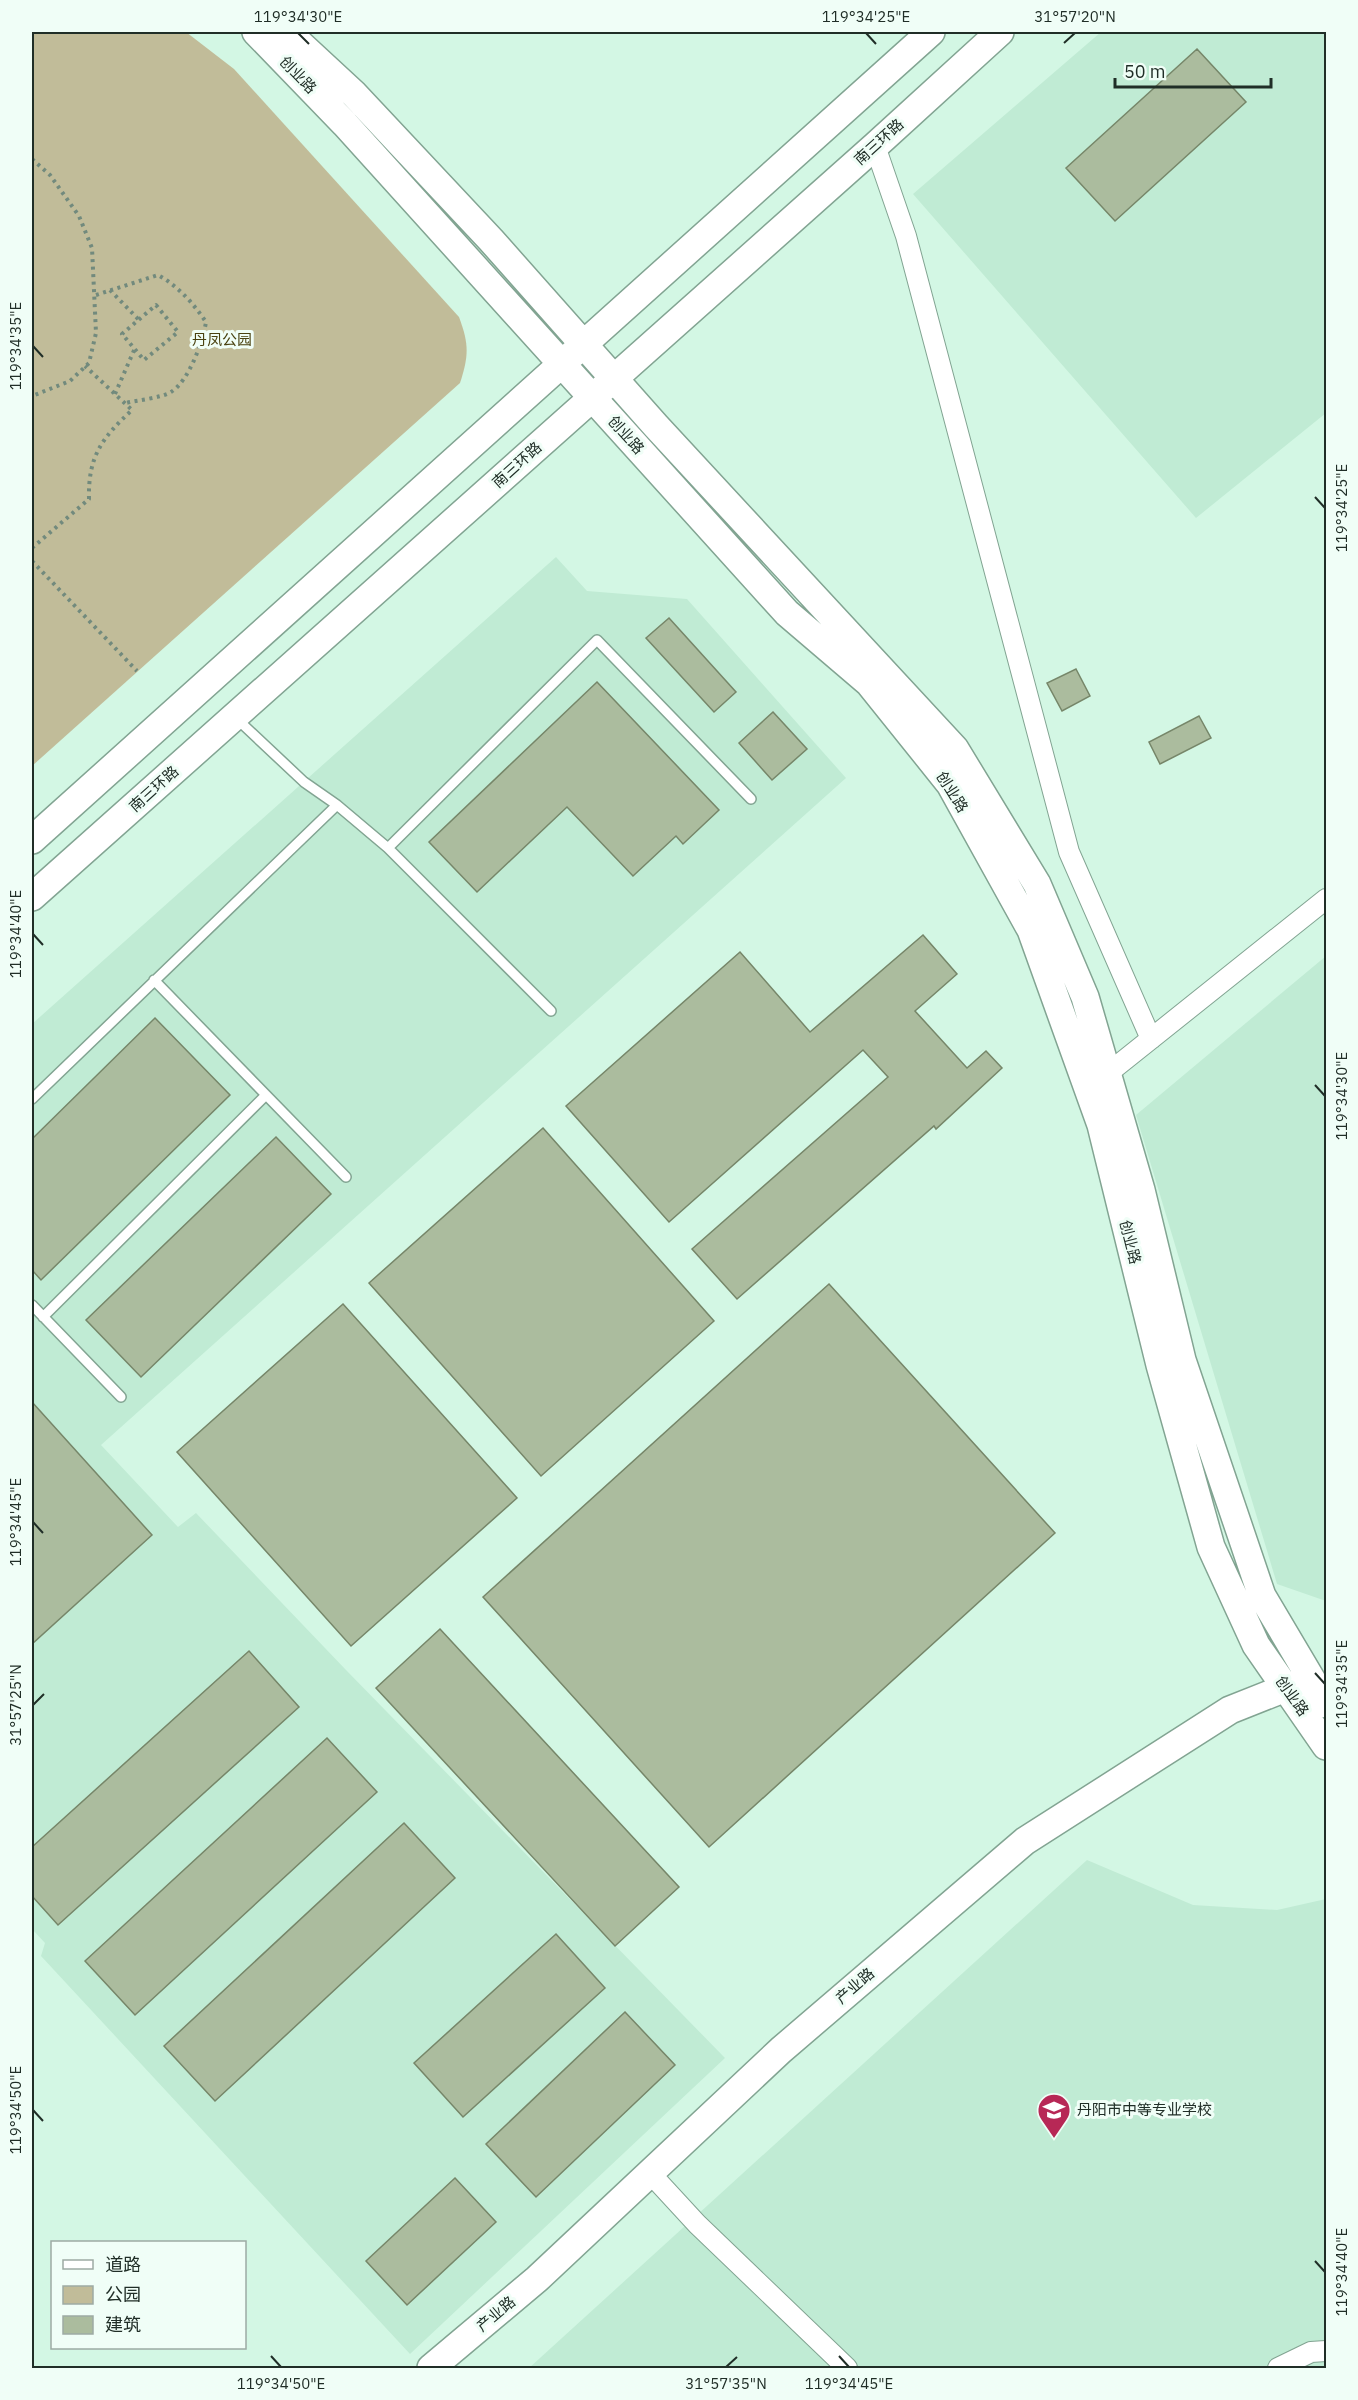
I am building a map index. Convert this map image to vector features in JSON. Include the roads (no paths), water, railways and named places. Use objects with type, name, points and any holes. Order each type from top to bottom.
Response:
[{"type":"street","name":"创业路","points":[[256,32],[345,124],[787,613],[869,683],[950,784],[1031,930],[1101,1125],[1160,1365],[1210,1546],[1256,1645],[1326,1746]]},
{"type":"street","name":"创业路","points":[[287,32],[362,102],[491,240],[614,379],[955,749],[1037,884],[1084,998],[1141,1190],[1185,1371],[1262,1596],[1319,1675],[1326,1704]]},
{"type":"street","points":[[32,840],[931,32]]},
{"type":"street","name":"南三环路","points":[[32,897],[1000,32]]},
{"type":"street","points":[[875,146],[906,236],[1069,852],[1151,1039]]},
{"type":"street","points":[[1107,1074],[1326,899]]},
{"type":"street","name":"产业路","points":[[431,2368],[537,2279],[781,2050],[1025,1841],[1230,1710],[1319,1675]]},
{"type":"street","points":[[650,2174],[697,2224],[847,2368]]},
{"type":"street","points":[[1278,2368],[1311,2352],[1326,2351]]},
{"type":"lane","points":[[388,848],[597,640],[751,799]]},
{"type":"lane","points":[[234,717],[304,782],[337,805],[388,848],[551,1011]]},
{"type":"lane","points":[[32,1099],[337,805]]},
{"type":"lane","points":[[154,980],[346,1177]]},
{"type":"lane","points":[[43,1317],[266,1095]]},
{"type":"lane","points":[[32,1305],[121,1397]]},
{"type":"place","name":"丹阳市中等专业学校","points":[[1054,2139]]},
{"type":"park label","name":"丹凤公园","points":[[222,340]]}]
